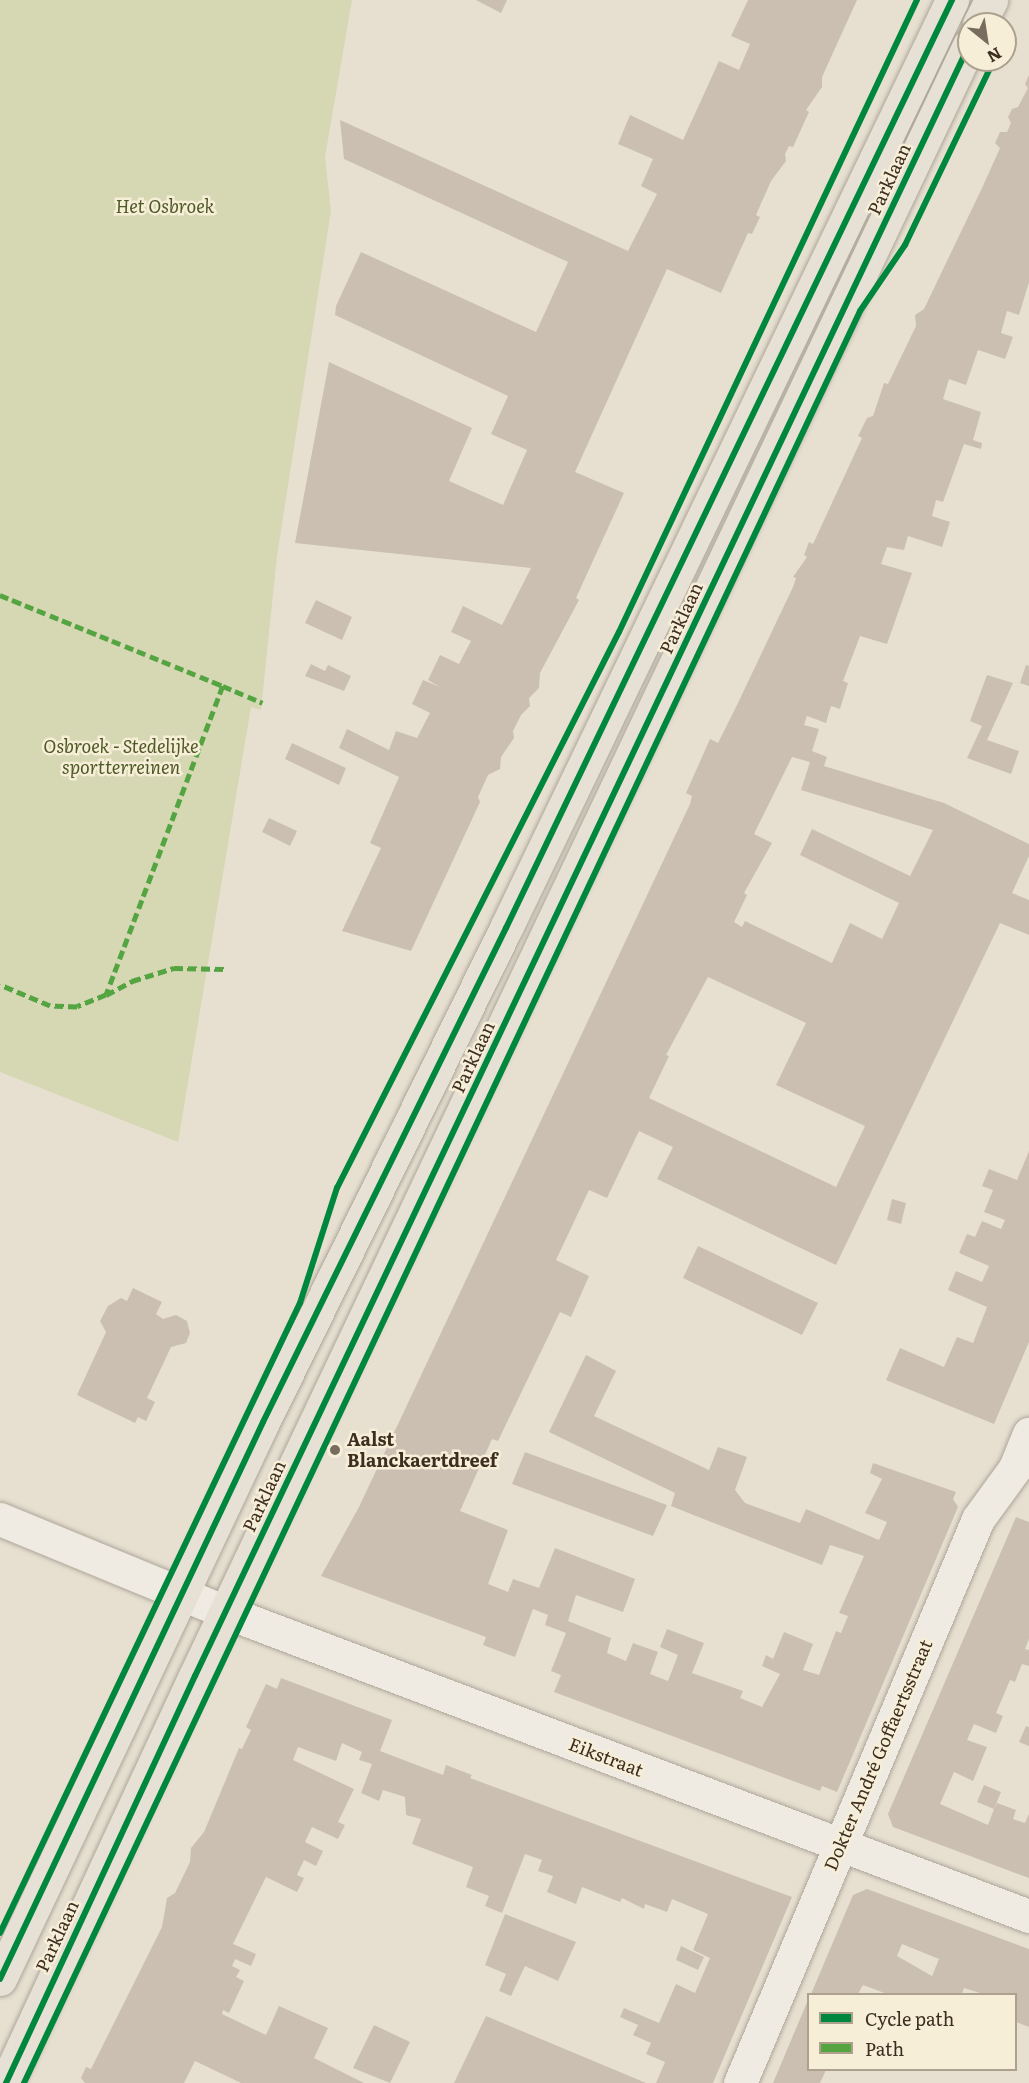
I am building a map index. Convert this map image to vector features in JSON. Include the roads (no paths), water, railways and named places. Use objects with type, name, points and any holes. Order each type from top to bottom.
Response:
[{"type":"main road","name":"Parklaan","points":[[0,1979],[263,1422],[496,949],[952,0]]},
{"type":"main road","name":"Parklaan","points":[[6,2083],[226,1612],[957,70]]},
{"type":"street","name":"Dokter André Goffaertsstraat","points":[[740,2083],[978,1519],[1015,1468],[1029,1434]]},
{"type":"street","name":"Eikstraat","points":[[0,1519],[226,1612],[839,1846],[1029,1916]]},
{"type":"place","name":"Aalst Blanckaertdreef","points":[[335,1450]]},
{"type":"park label","name":"Het Osbroek","points":[[165,206]]},
{"type":"park label","name":"Osbroek - Stedelijke sportterreinen","points":[[121,757]]}]
